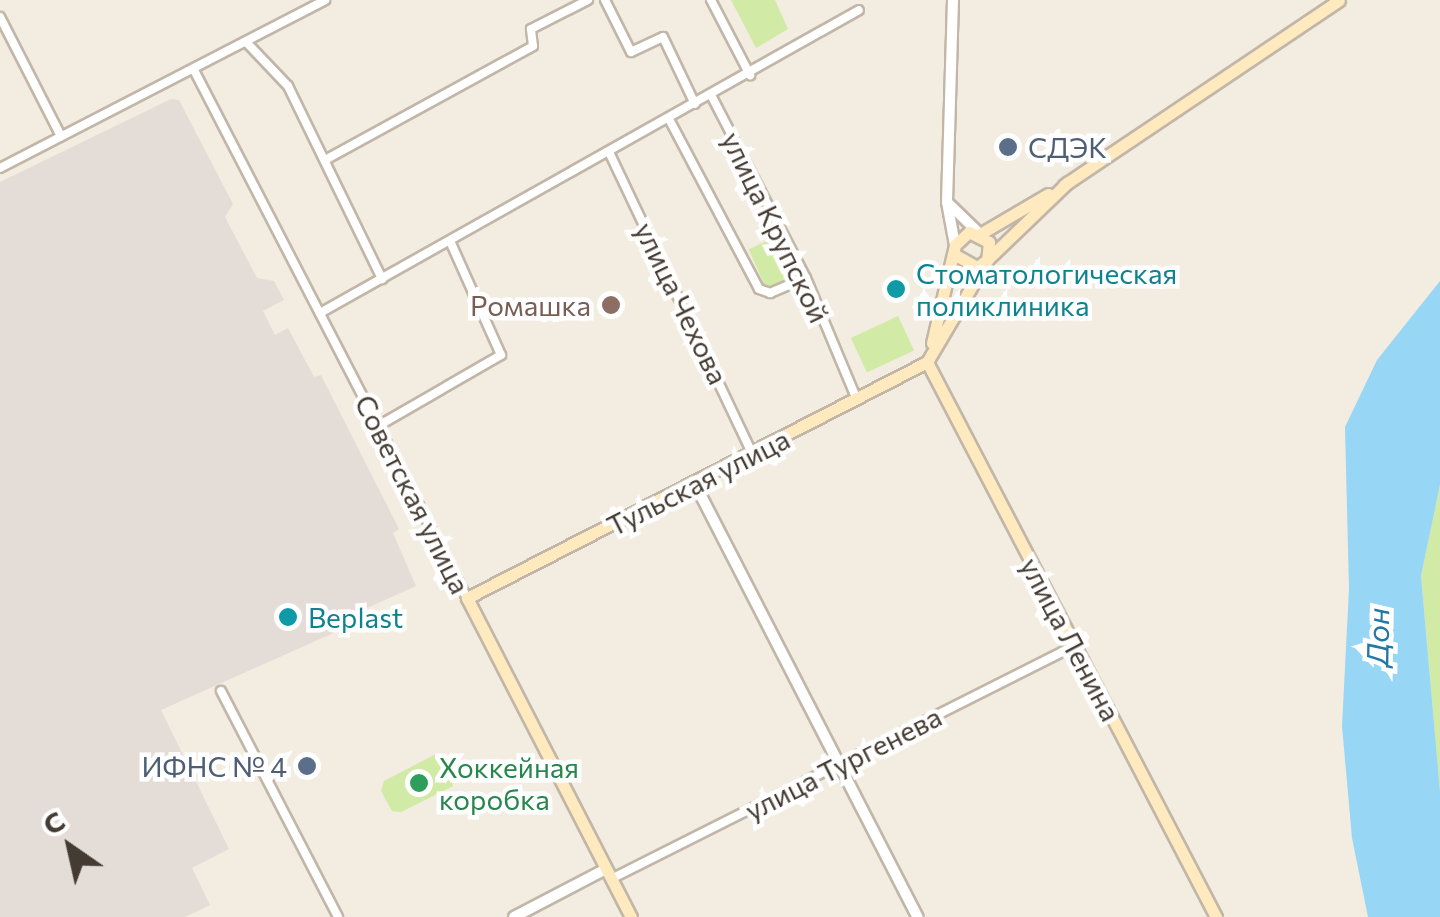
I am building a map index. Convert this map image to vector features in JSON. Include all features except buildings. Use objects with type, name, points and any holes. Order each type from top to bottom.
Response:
[{"type":"main road","points":[[927,362],[955,250],[966,233],[980,234],[1068,182],[1338,0]]},
{"type":"main road","points":[[927,362],[987,260],[1068,182]]},
{"type":"main road","points":[[980,234],[990,247],[987,260]]},
{"type":"main road","points":[[955,250],[970,268],[987,260]]},
{"type":"main road","name":"Тульская улица","points":[[467,598],[753,455],[927,362]]},
{"type":"main road","name":"улица Ленина","points":[[927,362],[1216,917]]},
{"type":"main road","name":"Советская улица","points":[[467,598],[630,917]]},
{"type":"street","points":[[0,168],[195,72],[325,0]]},
{"type":"street","points":[[325,160],[533,46],[532,28],[588,0]]},
{"type":"street","points":[[605,0],[631,52],[662,36],[695,104]]},
{"type":"street","points":[[711,0],[750,74]]},
{"type":"street","points":[[954,0],[947,202],[955,250]]},
{"type":"street","points":[[320,314],[859,10]]},
{"type":"street","points":[[0,17],[61,136]]},
{"type":"street","points":[[247,43],[288,86],[382,279]]},
{"type":"street","name":"Советская улица","points":[[195,72],[467,598]]},
{"type":"street","name":"улица Крупской","points":[[711,95],[806,278],[858,400]]},
{"type":"street","points":[[669,118],[759,289],[770,293],[806,278]]},
{"type":"street","name":"улица Чехова","points":[[609,152],[753,455]]},
{"type":"street","points":[[947,202],[980,234]]},
{"type":"street","points":[[378,426],[501,355],[450,240]]},
{"type":"street","points":[[695,484],[918,917]]},
{"type":"street","name":"улица Тургенева","points":[[514,917],[840,765],[1074,646]]},
{"type":"street","points":[[221,691],[338,917]]},
{"type":"shaded area","name":"Beplast","points":[[171,99],[179,100],[233,204],[225,217],[257,278],[274,281],[284,300],[263,311],[275,335],[288,328],[314,377],[321,375],[399,529],[393,533],[416,586],[356,613],[358,622],[161,710],[229,849],[192,868],[210,905],[185,917],[0,917],[0,182]]},
{"type":"green space","points":[[731,0],[775,0],[788,29],[756,48]]},
{"type":"green space","points":[[776,237],[793,276],[766,288],[749,249]]},
{"type":"green space","points":[[898,316],[914,350],[867,372],[851,338]]},
{"type":"green space","points":[[1440,485],[1440,791],[1421,576]]},
{"type":"green space","name":"Хоккейная коробка","points":[[436,754],[445,758],[453,786],[401,812],[392,811],[381,791],[384,781]]},
{"type":"water","name":"Дон","points":[[1440,281],[1440,485],[1421,576],[1440,791],[1440,917],[1368,917],[1352,838],[1342,726],[1349,589],[1345,427],[1377,360]]},
{"type":"place","name":"СДЭК","points":[[1008,147]]},
{"type":"place","name":"Стоматологическая поликлиника","points":[[896,289]]},
{"type":"place","name":"Ромашка","points":[[611,305]]},
{"type":"place","name":"Beplast","points":[[288,617]]},
{"type":"place","name":"ИФНС № 4","points":[[307,766]]},
{"type":"place","name":"Хоккейная коробка","points":[[419,783]]}]
